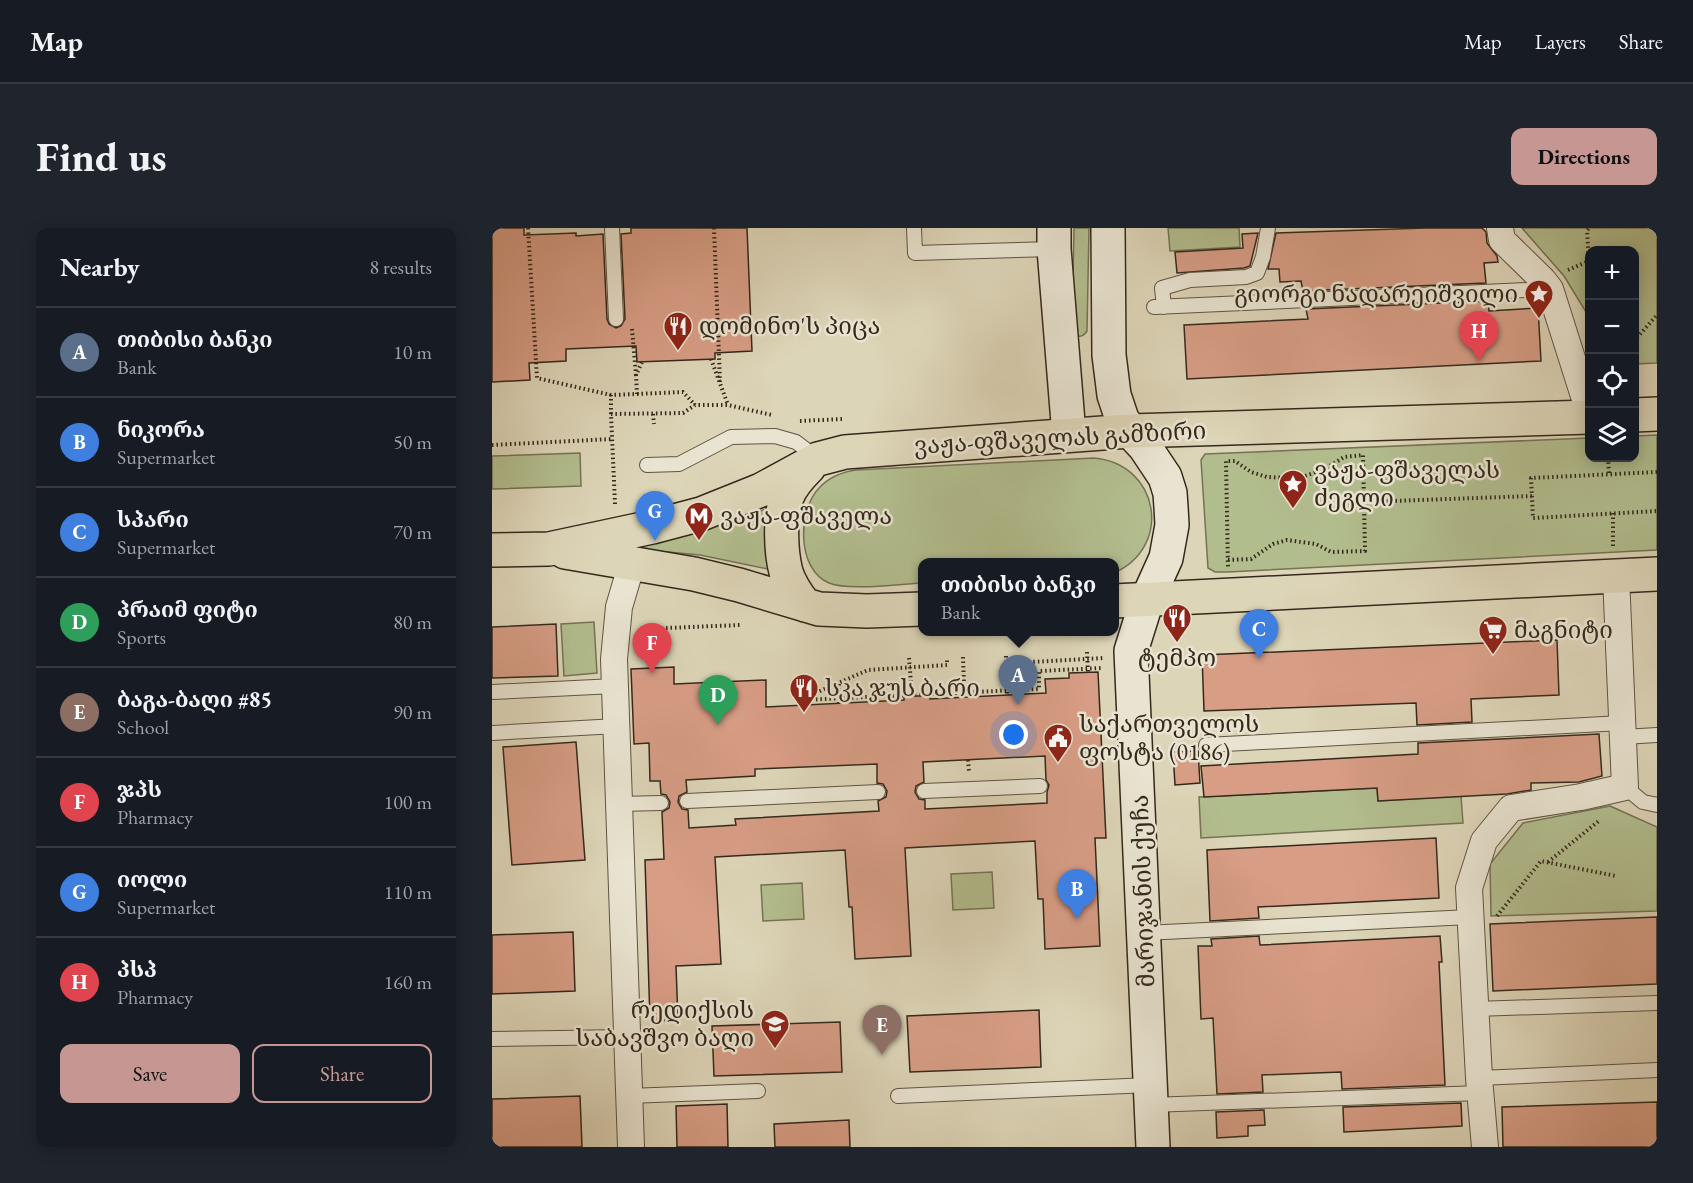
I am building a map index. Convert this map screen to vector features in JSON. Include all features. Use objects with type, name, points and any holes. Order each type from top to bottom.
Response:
[{"type":"main road","points":[[1639,415],[1657,414]]},
{"type":"main road","name":"ვაჟა-ფშაველას გამზირი","points":[[549,549],[701,514],[761,490],[816,460],[860,450],[1130,431],[1585,416]]},
{"type":"main road","points":[[805,605],[794,591],[786,573],[783,516],[789,493],[816,460]]},
{"type":"main road","name":"ვაჟა-ფშაველას გამზირი","points":[[492,550],[549,549],[632,563],[739,585],[819,609],[847,611],[918,609]]},
{"type":"main road","points":[[1119,601],[1615,564],[1657,574]]},
{"type":"street","name":"მარიჯანის ქუჩა","points":[[1108,228],[1108,355],[1114,395],[1122,419],[1165,477],[1170,493],[1172,525],[1170,542],[1161,573],[1147,600],[1131,651],[1153,1147]]},
{"type":"street","points":[[1500,228],[1502,240],[1544,280],[1550,289],[1587,408]]},
{"type":"street","points":[[1054,239],[1068,435]]},
{"type":"street","points":[[1061,358],[1108,355]]},
{"type":"street","points":[[631,1147],[614,659],[619,607],[632,563]]},
{"type":"street","points":[[1485,1147],[1469,888],[1484,841],[1511,808],[1581,797],[1625,787],[1615,564]]},
{"type":"lane","points":[[612,228],[616,319]]},
{"type":"lane","points":[[914,228],[915,253],[1054,239]]},
{"type":"lane","points":[[1269,228],[1257,273],[1246,277],[1190,280],[1162,288],[1159,307],[1550,289]]},
{"type":"lane","points":[[647,465],[679,464],[731,437],[775,436],[796,442],[816,460]]},
{"type":"lane","points":[[492,692],[615,686]]},
{"type":"lane","points":[[492,733],[617,726]]},
{"type":"lane","points":[[1206,745],[1623,730],[1657,735]]},
{"type":"lane","points":[[924,790],[1040,786]]},
{"type":"lane","points":[[1625,787],[1643,802],[1657,805]]},
{"type":"lane","points":[[687,801],[878,792]]},
{"type":"lane","points":[[619,804],[661,803]]},
{"type":"lane","points":[[1144,933],[1470,917]]},
{"type":"lane","points":[[1475,1009],[1657,1003]]},
{"type":"lane","points":[[492,1039],[627,1037]]},
{"type":"lane","points":[[898,1096],[1150,1095],[1480,1085],[1657,1070]]},
{"type":"lane","points":[[629,1096],[758,1091]]},
{"type":"path","points":[[528,228],[537,378],[611,395],[683,392],[695,405]]},
{"type":"path","points":[[714,228],[720,382]]},
{"type":"path","points":[[1570,268],[1589,261],[1587,231],[1589,228]]},
{"type":"path","points":[[1639,337],[1657,315]]},
{"type":"path","points":[[711,359],[728,405]]},
{"type":"path","points":[[634,361],[637,394]]},
{"type":"path","points":[[636,375],[642,362]]},
{"type":"path","points":[[611,395],[615,504]]},
{"type":"path","points":[[611,414],[683,413],[695,405],[728,405],[779,416]]},
{"type":"path","points":[[653,414],[654,424]]},
{"type":"path","points":[[789,419],[800,421],[843,419]]},
{"type":"path","points":[[492,445],[612,439]]},
{"type":"path","points":[[1228,560],[1251,559],[1273,544],[1287,540],[1316,544],[1331,552],[1365,550],[1363,455],[1344,457],[1325,469],[1305,476],[1288,478],[1267,477],[1251,472],[1235,461],[1226,461],[1228,572]]},
{"type":"path","points":[[1608,462],[1609,474]]},
{"type":"path","points":[[1657,472],[1531,478],[1533,518],[1657,511]]},
{"type":"path","points":[[1364,502],[1532,496]]},
{"type":"path","points":[[1613,513],[1615,564]]},
{"type":"path","points":[[666,628],[740,625]]},
{"type":"path","points":[[1087,652],[1088,670]]},
{"type":"path","points":[[1006,656],[1007,693]]},
{"type":"path","points":[[963,657],[964,685]]},
{"type":"path","points":[[909,658],[912,695]]},
{"type":"path","points":[[812,699],[811,695],[868,670],[947,665],[947,658]]},
{"type":"path","points":[[1006,677],[1031,662],[1105,658]]},
{"type":"path","points":[[804,705],[803,700],[812,699],[839,701],[912,695],[1007,693],[1039,689],[1039,671],[1088,670],[1106,667]]},
{"type":"path","points":[[839,684],[839,701]]},
{"type":"path","points":[[1547,863],[1603,818]]},
{"type":"path","points":[[1496,918],[1541,861],[1616,876]]},
{"type":"green space","points":[[1074,228],[1089,228],[1087,331],[1084,335],[1079,336],[1072,331]]},
{"type":"green space","points":[[1168,228],[1239,228],[1240,247],[1170,251]]},
{"type":"green space","points":[[1522,228],[1657,228],[1657,363],[1639,364],[1639,246],[1585,246],[1585,310],[1564,276]]},
{"type":"green space","points":[[1657,435],[1657,550],[1228,572],[1215,572],[1208,568],[1201,460],[1205,454],[1585,438],[1585,462],[1639,462],[1639,436]]},
{"type":"green space","points":[[580,453],[581,486],[492,489],[492,456]]},
{"type":"green space","points":[[1094,458],[1116,464],[1133,475],[1145,490],[1151,508],[1151,527],[1145,545],[1133,561],[1119,570],[1119,558],[918,558],[918,583],[849,587],[838,585],[829,583],[818,576],[811,565],[806,553],[804,524],[812,498],[819,488],[831,478],[856,470]]},
{"type":"green space","points":[[769,508],[768,569],[700,555],[626,548],[699,532]]},
{"type":"green space","points":[[594,622],[597,673],[564,676],[561,624]]},
{"type":"green space","points":[[1377,788],[1378,801],[1461,796],[1463,823],[1201,838],[1199,797]]},
{"type":"green space","points":[[1610,806],[1657,827],[1657,911],[1491,916],[1490,864],[1523,823]]},
{"type":"green space","points":[[992,872],[994,908],[953,910],[951,874]]},
{"type":"green space","points":[[802,883],[804,919],[763,921],[761,885]]},
{"type":"building","points":[[492,228],[524,228],[524,235],[603,234],[607,319],[609,324],[616,328],[621,326],[625,319],[621,234],[631,233],[631,228],[747,228],[752,351],[715,353],[715,359],[637,362],[636,346],[566,349],[566,361],[529,363],[530,380],[492,382]]},
{"type":"building","points":[[1482,228],[1486,232],[1487,243],[1497,256],[1498,262],[1484,263],[1486,283],[1303,291],[1301,281],[1280,282],[1279,269],[1268,269],[1276,233]]},
{"type":"building","points":[[1258,233],[1250,266],[1177,273],[1175,252],[1243,248],[1242,234]]},
{"type":"building","points":[[1488,301],[1489,311],[1538,308],[1541,361],[1187,379],[1184,325],[1308,319],[1306,309]]},
{"type":"building","points":[[556,624],[558,676],[492,678],[492,627]]},
{"type":"building","points":[[1557,640],[1559,695],[1471,699],[1472,722],[1417,725],[1416,703],[1204,711],[1202,655]]},
{"type":"building","points":[[674,667],[674,684],[766,680],[766,707],[904,700],[904,696],[930,696],[930,699],[1046,693],[1045,679],[1069,678],[1069,673],[1098,672],[1106,838],[1095,838],[1100,946],[1045,949],[1043,899],[1038,899],[1035,841],[905,848],[911,956],[855,959],[845,850],[715,857],[721,964],[676,966],[678,1020],[650,1021],[645,860],[664,859],[662,812],[669,808],[670,802],[666,795],[661,794],[660,781],[650,781],[649,743],[634,744],[631,669]],"holes":[[[1045,756],[1046,780],[1049,785],[1047,803],[925,809],[925,800],[919,799],[915,792],[916,786],[924,782],[923,762]],[[877,764],[877,783],[883,784],[887,791],[886,797],[878,801],[879,811],[735,819],[736,825],[689,828],[688,810],[682,809],[678,802],[679,796],[687,792],[686,780],[755,776],[755,769]]]},
{"type":"building","points":[[1599,734],[1602,776],[1579,782],[1531,783],[1531,790],[1507,794],[1378,801],[1377,788],[1204,797],[1201,766],[1418,754],[1418,743]]},
{"type":"building","points":[[576,742],[585,860],[512,865],[503,747]]},
{"type":"building","points":[[1198,751],[1200,783],[1175,785],[1173,752]]},
{"type":"building","points":[[1436,838],[1439,898],[1258,907],[1259,918],[1210,921],[1207,850]]},
{"type":"building","points":[[1657,917],[1657,984],[1493,991],[1490,924]]},
{"type":"building","points":[[573,932],[575,991],[492,994],[492,935]]},
{"type":"building","points":[[1259,936],[1260,945],[1440,936],[1442,962],[1439,962],[1445,1085],[1342,1089],[1341,1072],[1262,1075],[1263,1092],[1217,1094],[1213,1018],[1201,1019],[1198,946],[1212,946],[1211,939]]},
{"type":"building","points":[[1039,1010],[1041,1067],[910,1072],[907,1016]]},
{"type":"building","points":[[840,1022],[842,1072],[714,1076],[712,1026]]},
{"type":"building","points":[[580,1096],[582,1147],[492,1147],[492,1099]]},
{"type":"building","points":[[1657,1102],[1657,1147],[1503,1147],[1502,1107]]},
{"type":"building","points":[[1461,1103],[1462,1126],[1344,1132],[1343,1107]]},
{"type":"building","points":[[727,1104],[728,1147],[677,1147],[676,1106]]},
{"type":"building","points":[[1264,1110],[1265,1125],[1248,1126],[1248,1136],[1217,1138],[1216,1112]]},
{"type":"building","points":[[849,1120],[850,1147],[775,1147],[774,1124]]},
{"type":"place","name":"გიორგი ნადარეიშვილი","points":[[1539,320]]},
{"type":"place","name":"დომინო'ს პიცა","points":[[678,352]]},
{"type":"place","name":"პსპ","points":[[1479,361]]},
{"type":"place","name":"ვაჟა-ფშაველას ძეგლი","points":[[1293,510]]},
{"type":"place","name":"იოლი","points":[[655,541]]},
{"type":"place","name":"ვაჟა-ფშაველა","points":[[699,542]]},
{"type":"place","name":"ტემპო","points":[[1177,644]]},
{"type":"place","name":"მაგნიტი","points":[[1493,656]]},
{"type":"place","name":"სპარი","points":[[1259,659]]},
{"type":"place","name":"ჯპს","points":[[652,673]]},
{"type":"place","name":"თიბისი ბანკი","points":[[1018,705]]},
{"type":"place","name":"სკა ჯუს ბარი","points":[[804,714]]},
{"type":"place","name":"პრაიმ ფიტი","points":[[718,725]]},
{"type":"place","name":"საქართველოს ფოსტა (0186)","points":[[1058,764]]},
{"type":"place","name":"ნიკორა","points":[[1077,919]]},
{"type":"place","name":"რედიქსის საბავშვო ბაღი","points":[[775,1050]]},
{"type":"place","name":"ბაგა-ბაღი #85","points":[[882,1055]]}]
